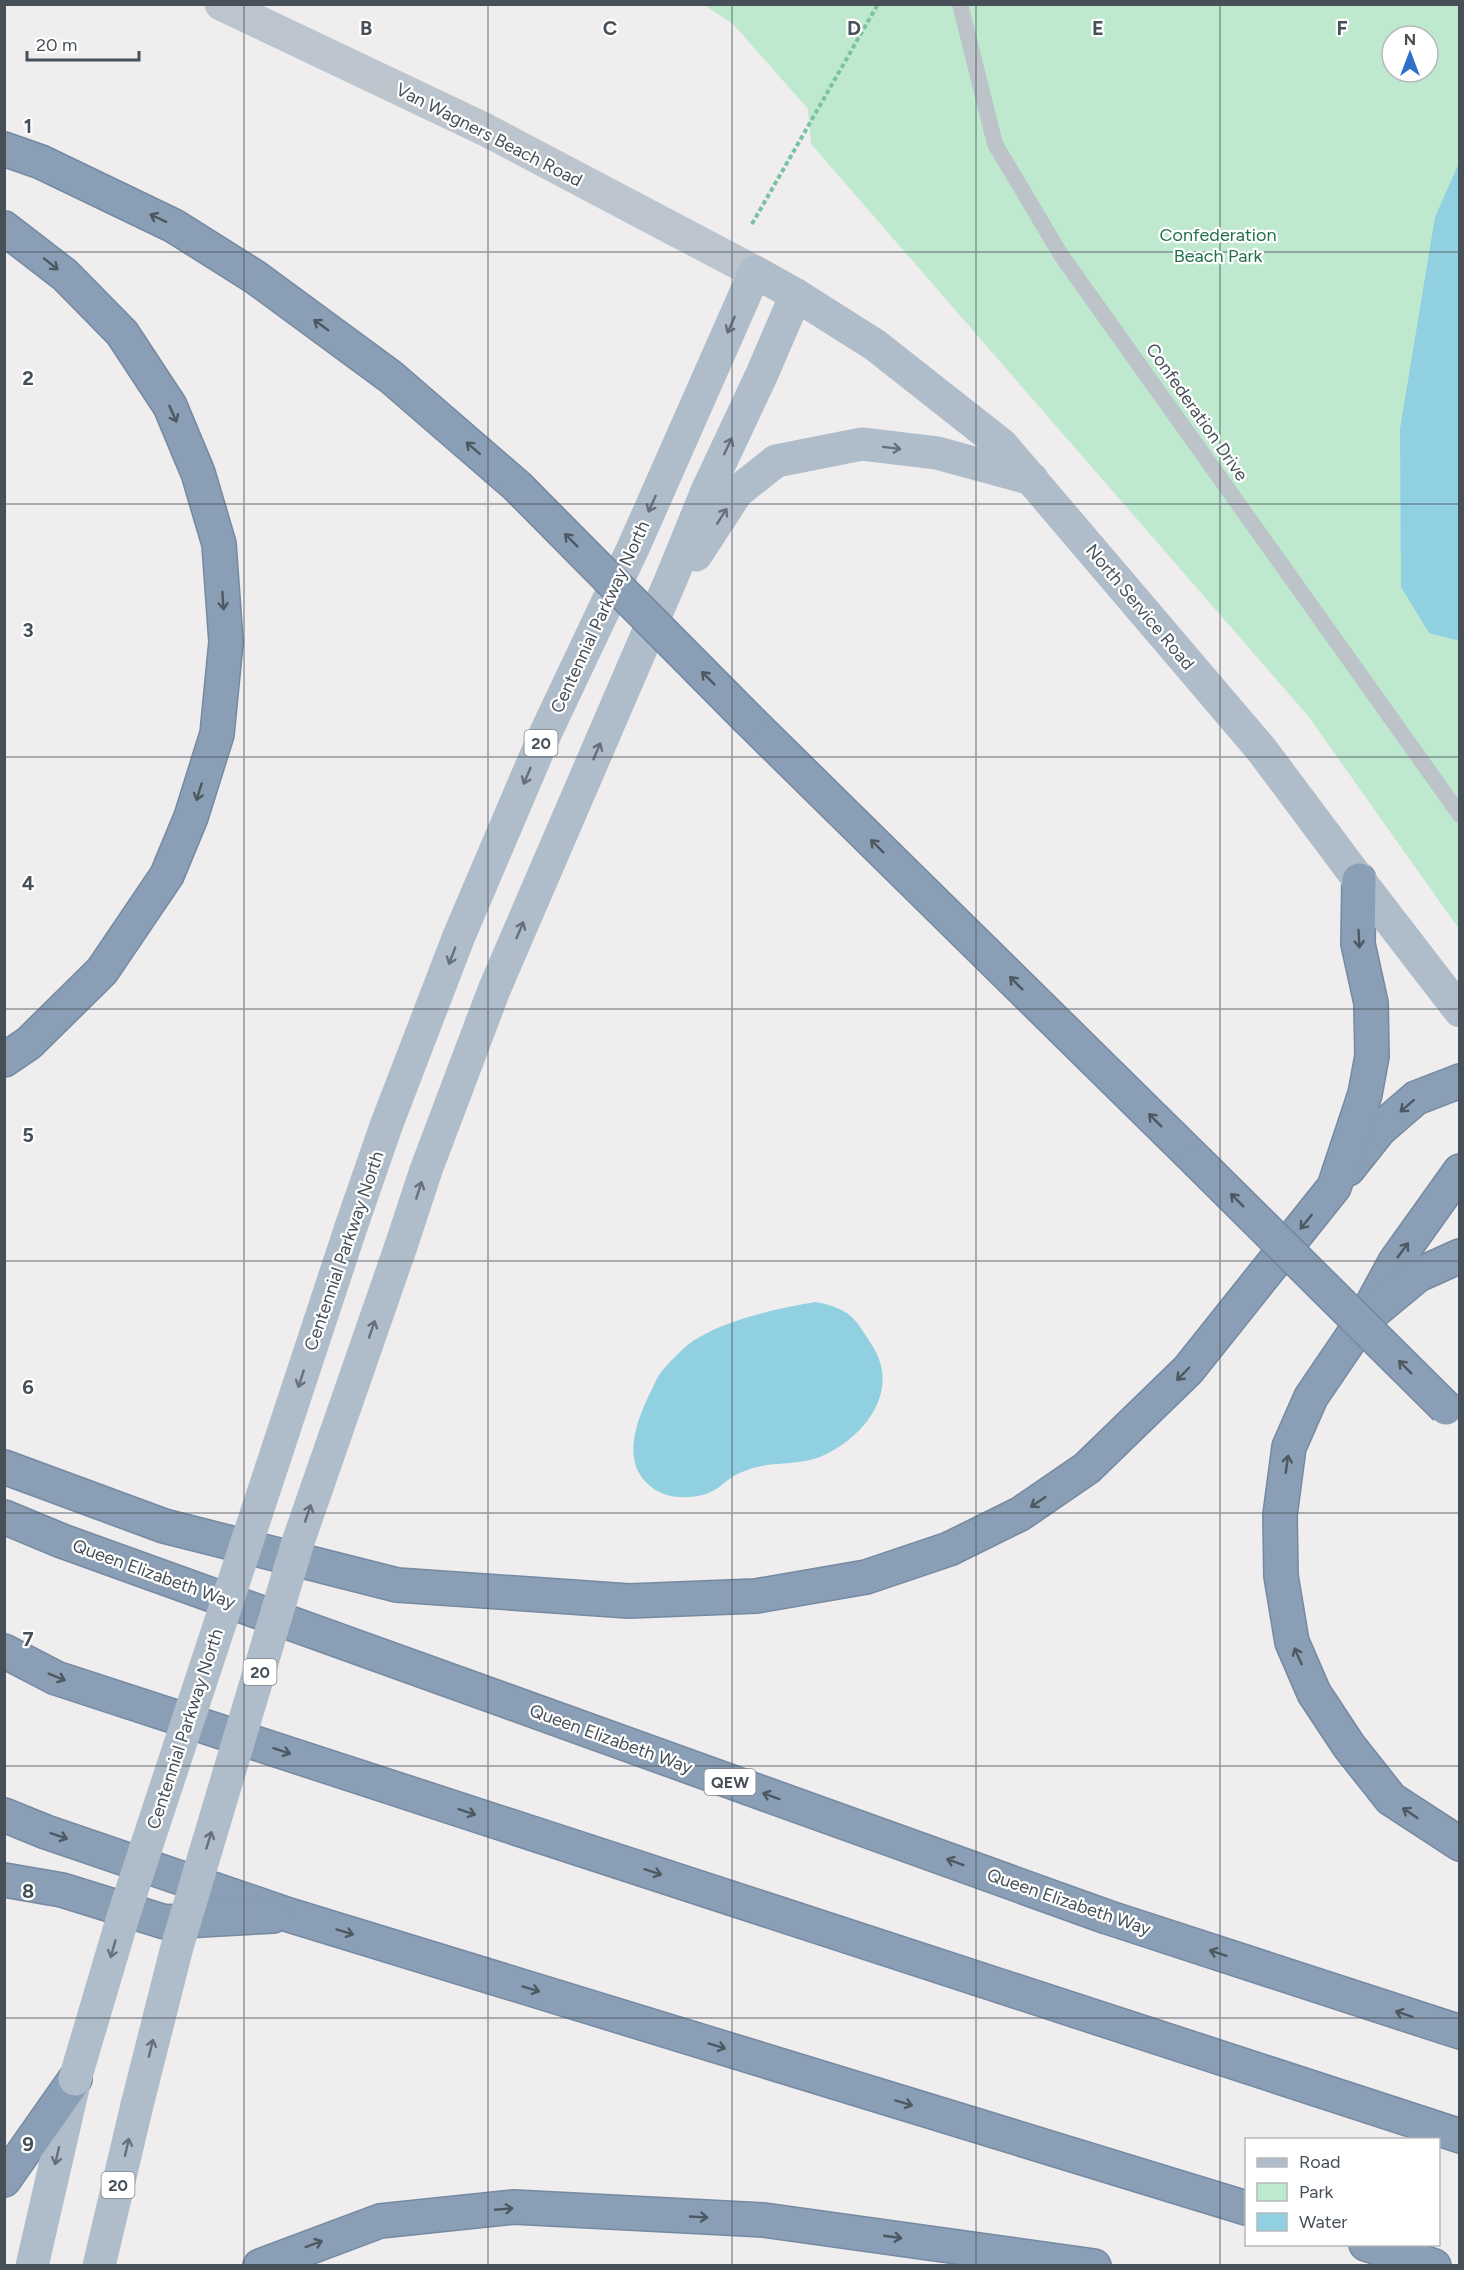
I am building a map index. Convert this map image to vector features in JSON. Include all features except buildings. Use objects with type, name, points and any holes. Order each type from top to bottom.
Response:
[{"type":"highway","points":[[4,149],[41,162],[174,226],[255,277],[391,377],[517,486],[750,720],[1453,1415]]},
{"type":"highway","points":[[4,228],[64,275],[122,333],[170,406],[198,473],[219,544],[226,642],[217,734],[191,817],[167,875],[102,972],[29,1043],[4,1060]]},
{"type":"highway","points":[[1334,1188],[1365,1094],[1372,1056],[1371,1003],[1358,944],[1359,880]]},
{"type":"highway","points":[[4,1467],[165,1526],[397,1584],[629,1601],[756,1596],[866,1577],[949,1549],[970,1539],[1020,1514],[1087,1468],[1188,1370],[1379,1130],[1416,1098],[1460,1081]]},
{"type":"highway","points":[[1460,1171],[1395,1262],[1364,1319],[1311,1397],[1289,1447],[1280,1515],[1281,1566],[1292,1642],[1314,1693],[1349,1746],[1391,1799],[1460,1844]]},
{"type":"highway","points":[[1364,1319],[1418,1275],[1460,1256]]},
{"type":"highway","name":"Queen Elizabeth Way","points":[[4,1517],[84,1549],[1107,1917],[1460,2032]]},
{"type":"highway","points":[[4,1651],[68,1681],[1460,2136]]},
{"type":"highway","points":[[4,1815],[57,1836],[289,1915],[1245,2208]]},
{"type":"highway","points":[[4,1880],[62,1890],[165,1922],[289,1915]]},
{"type":"highway","points":[[4,2180],[75,2079]]},
{"type":"highway","points":[[260,2265],[380,2221],[514,2208],[764,2220],[1094,2265]]},
{"type":"highway","points":[[1372,2246],[1434,2265]]},
{"type":"main road","name":"North Service Road","points":[[754,272],[796,295],[875,345],[1002,445],[1261,749],[1460,1011]]},
{"type":"main road","name":"Centennial Parkway North","points":[[32,2265],[75,2079],[123,1917],[386,1126],[459,936],[546,732],[634,546],[754,272]]},
{"type":"main road","name":"20","points":[[99,2265],[177,1947],[298,1542],[426,1170],[494,990],[707,491],[796,295]]},
{"type":"main road","points":[[672,577],[700,551],[737,492],[776,462],[862,444],[937,453],[1032,479]]},
{"type":"street","name":"Van Wagners Beach Road","points":[[221,4],[486,130],[754,272]]},
{"type":"lane","name":"Confederation Drive","points":[[960,4],[994,144],[1061,255],[1460,815]]},
{"type":"path","points":[[752,224],[878,4]]},
{"type":"green space","name":"Confederation Beach Park","points":[[704,5],[1459,5],[1459,929],[1308,716],[811,144],[808,109],[733,24]]},
{"type":"water","points":[[1459,163],[1460,638],[1456,640],[1429,633],[1401,587],[1400,429],[1435,217]]},
{"type":"water","points":[[816,1302],[837,1308],[851,1316],[867,1337],[881,1364],[883,1381],[880,1397],[863,1426],[850,1439],[820,1457],[751,1469],[735,1476],[707,1494],[689,1497],[671,1496],[659,1492],[643,1480],[634,1457],[635,1432],[656,1380],[671,1361],[696,1339],[728,1324],[765,1312]]}]
